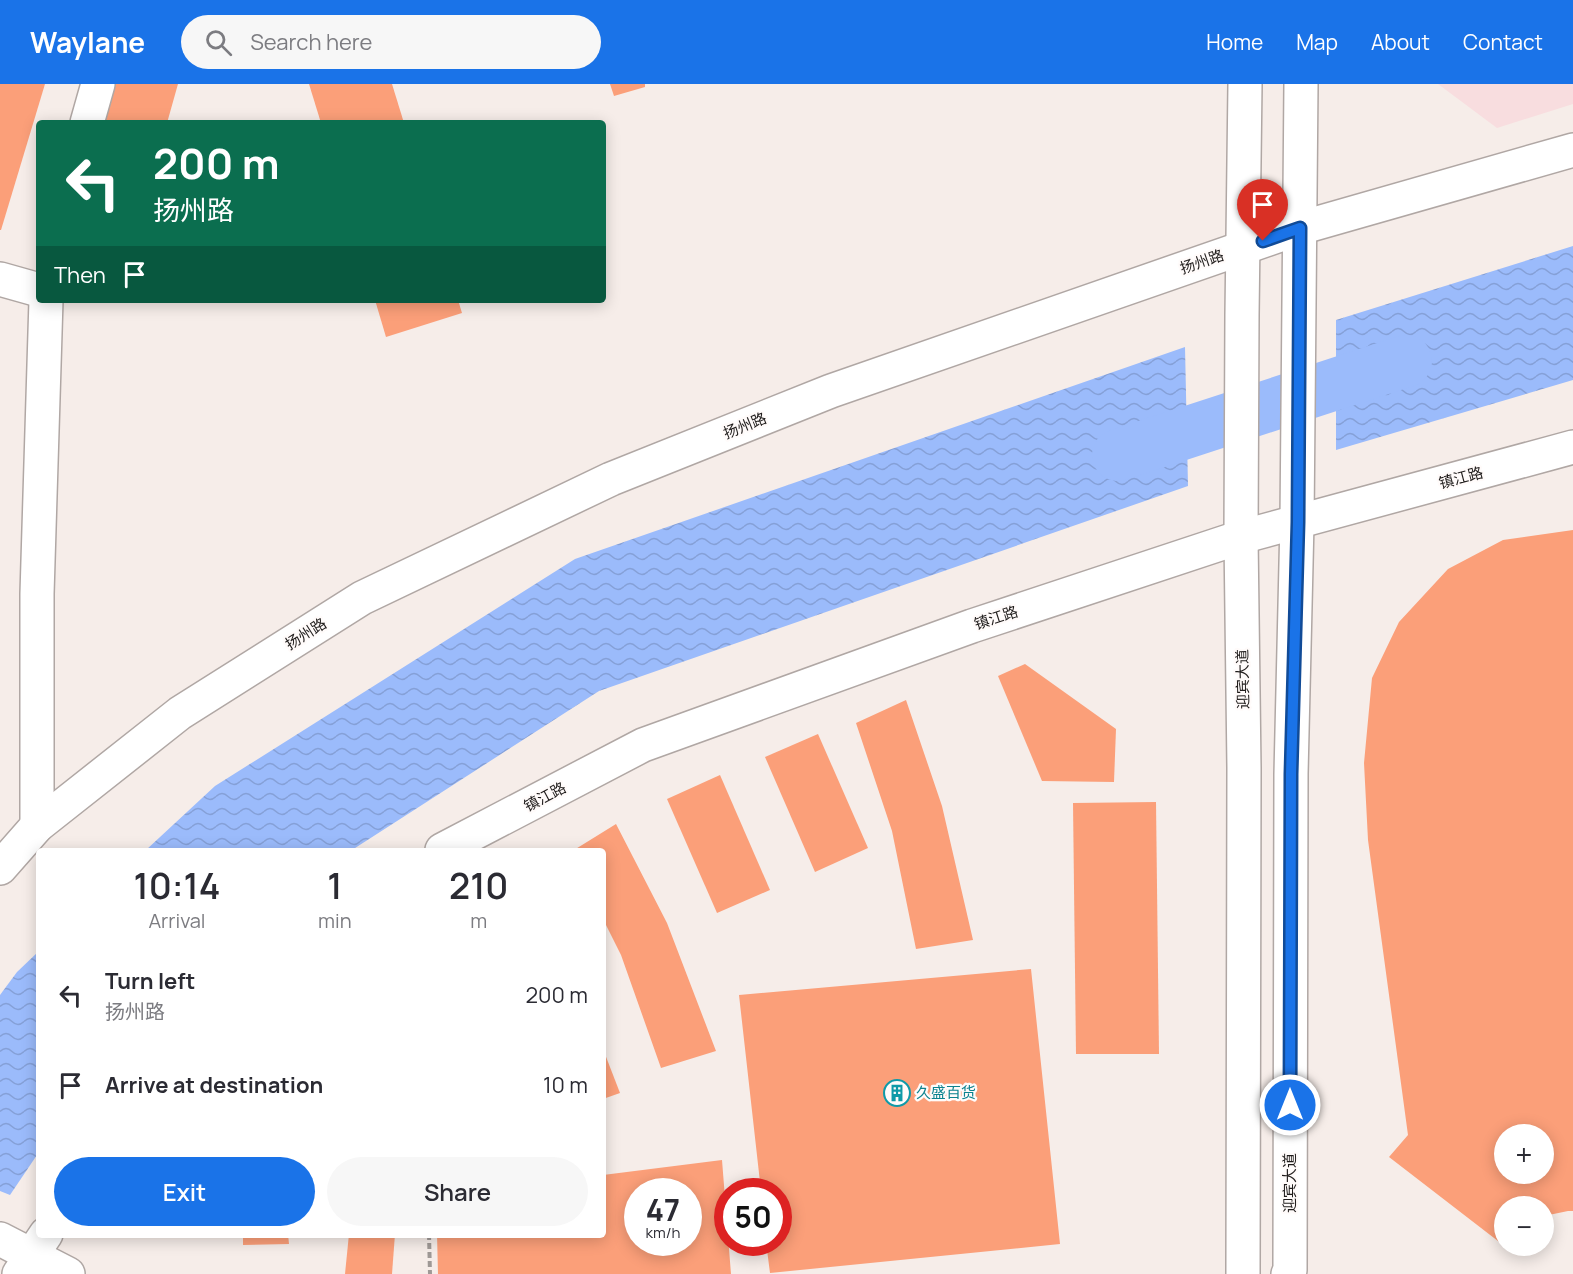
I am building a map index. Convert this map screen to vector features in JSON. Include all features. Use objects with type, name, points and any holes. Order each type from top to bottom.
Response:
[{"type":"street","points":[[88,120],[98,84]]},
{"type":"street","name":"迎宾大道","points":[[1243,1274],[1244,768],[1241,537],[1245,84]]},
{"type":"street","name":"迎宾大道","points":[[1288,1274],[1290,1270],[1291,786],[1298,522],[1301,84]]},
{"type":"street","name":"扬州路","points":[[0,868],[37,826],[180,713],[362,598],[611,479],[809,400],[1300,228],[1573,150]]},
{"type":"street","points":[[0,279],[36,289]]},
{"type":"street","points":[[37,826],[37,594],[46,303]]},
{"type":"street","name":"镇江路","points":[[446,848],[643,746],[972,626],[1241,537],[1573,447]]},
{"type":"street","points":[[0,1240],[68,1274]]},
{"type":"path","points":[[429,1238],[430,1274]]},
{"type":"shaded area","points":[[1438,84],[1573,84],[1573,104],[1497,128]]},
{"type":"water","points":[[1573,246],[1573,380],[1336,450],[1336,320]]},
{"type":"water","points":[[1185,347],[1188,486],[599,691],[355,848],[148,848],[215,786],[575,559]]},
{"type":"water","points":[[36,954],[36,1156],[10,1195],[0,1191],[0,995],[17,972]]},
{"type":"building","points":[[0,84],[45,84],[1,230],[0,230]]},
{"type":"building","points":[[113,84],[178,84],[168,120],[102,120]]},
{"type":"building","points":[[309,84],[392,84],[403,120],[320,120]]},
{"type":"building","points":[[610,84],[645,84],[645,87],[614,96]]},
{"type":"building","points":[[376,303],[459,303],[462,313],[386,337]]},
{"type":"building","points":[[1573,530],[1573,1211],[1554,1214],[1554,1196],[1494,1196],[1494,1238],[1389,1157],[1408,1135],[1368,840],[1364,763],[1372,678],[1399,622],[1448,569],[1503,540]]},
{"type":"building","points":[[1025,664],[1116,729],[1114,782],[1042,781],[998,676]]},
{"type":"building","points":[[906,700],[942,806],[973,940],[916,949],[892,831],[856,723]]},
{"type":"building","points":[[818,734],[868,848],[815,872],[765,757]]},
{"type":"building","points":[[720,775],[770,890],[717,913],[667,799]]},
{"type":"building","points":[[1156,802],[1159,1054],[1076,1054],[1073,803]]},
{"type":"building","points":[[616,824],[667,923],[716,1051],[661,1068],[621,955],[606,925],[606,848],[577,848]]},
{"type":"building","name":"久盛百货","points":[[1031,969],[1060,1244],[770,1273],[768,1256],[792,1256],[792,1178],[760,1178],[739,995]]},
{"type":"building","points":[[606,1057],[620,1093],[606,1098]]},
{"type":"building","points":[[722,1160],[723,1178],[714,1178],[714,1256],[730,1256],[731,1274],[438,1274],[437,1238],[606,1238],[606,1175]]},
{"type":"building","points":[[243,1238],[288,1238],[289,1244],[243,1245]]},
{"type":"building","points":[[349,1238],[395,1238],[392,1274],[345,1274]]},
{"type":"waterway","points":[[1118,455],[1406,361]]},
{"type":"place","name":"久盛百货","points":[[897,1093]]},
{"type":"route","points":[[1263,241],[1300,228],[1298,522],[1291,774],[1290,1105]]}]
